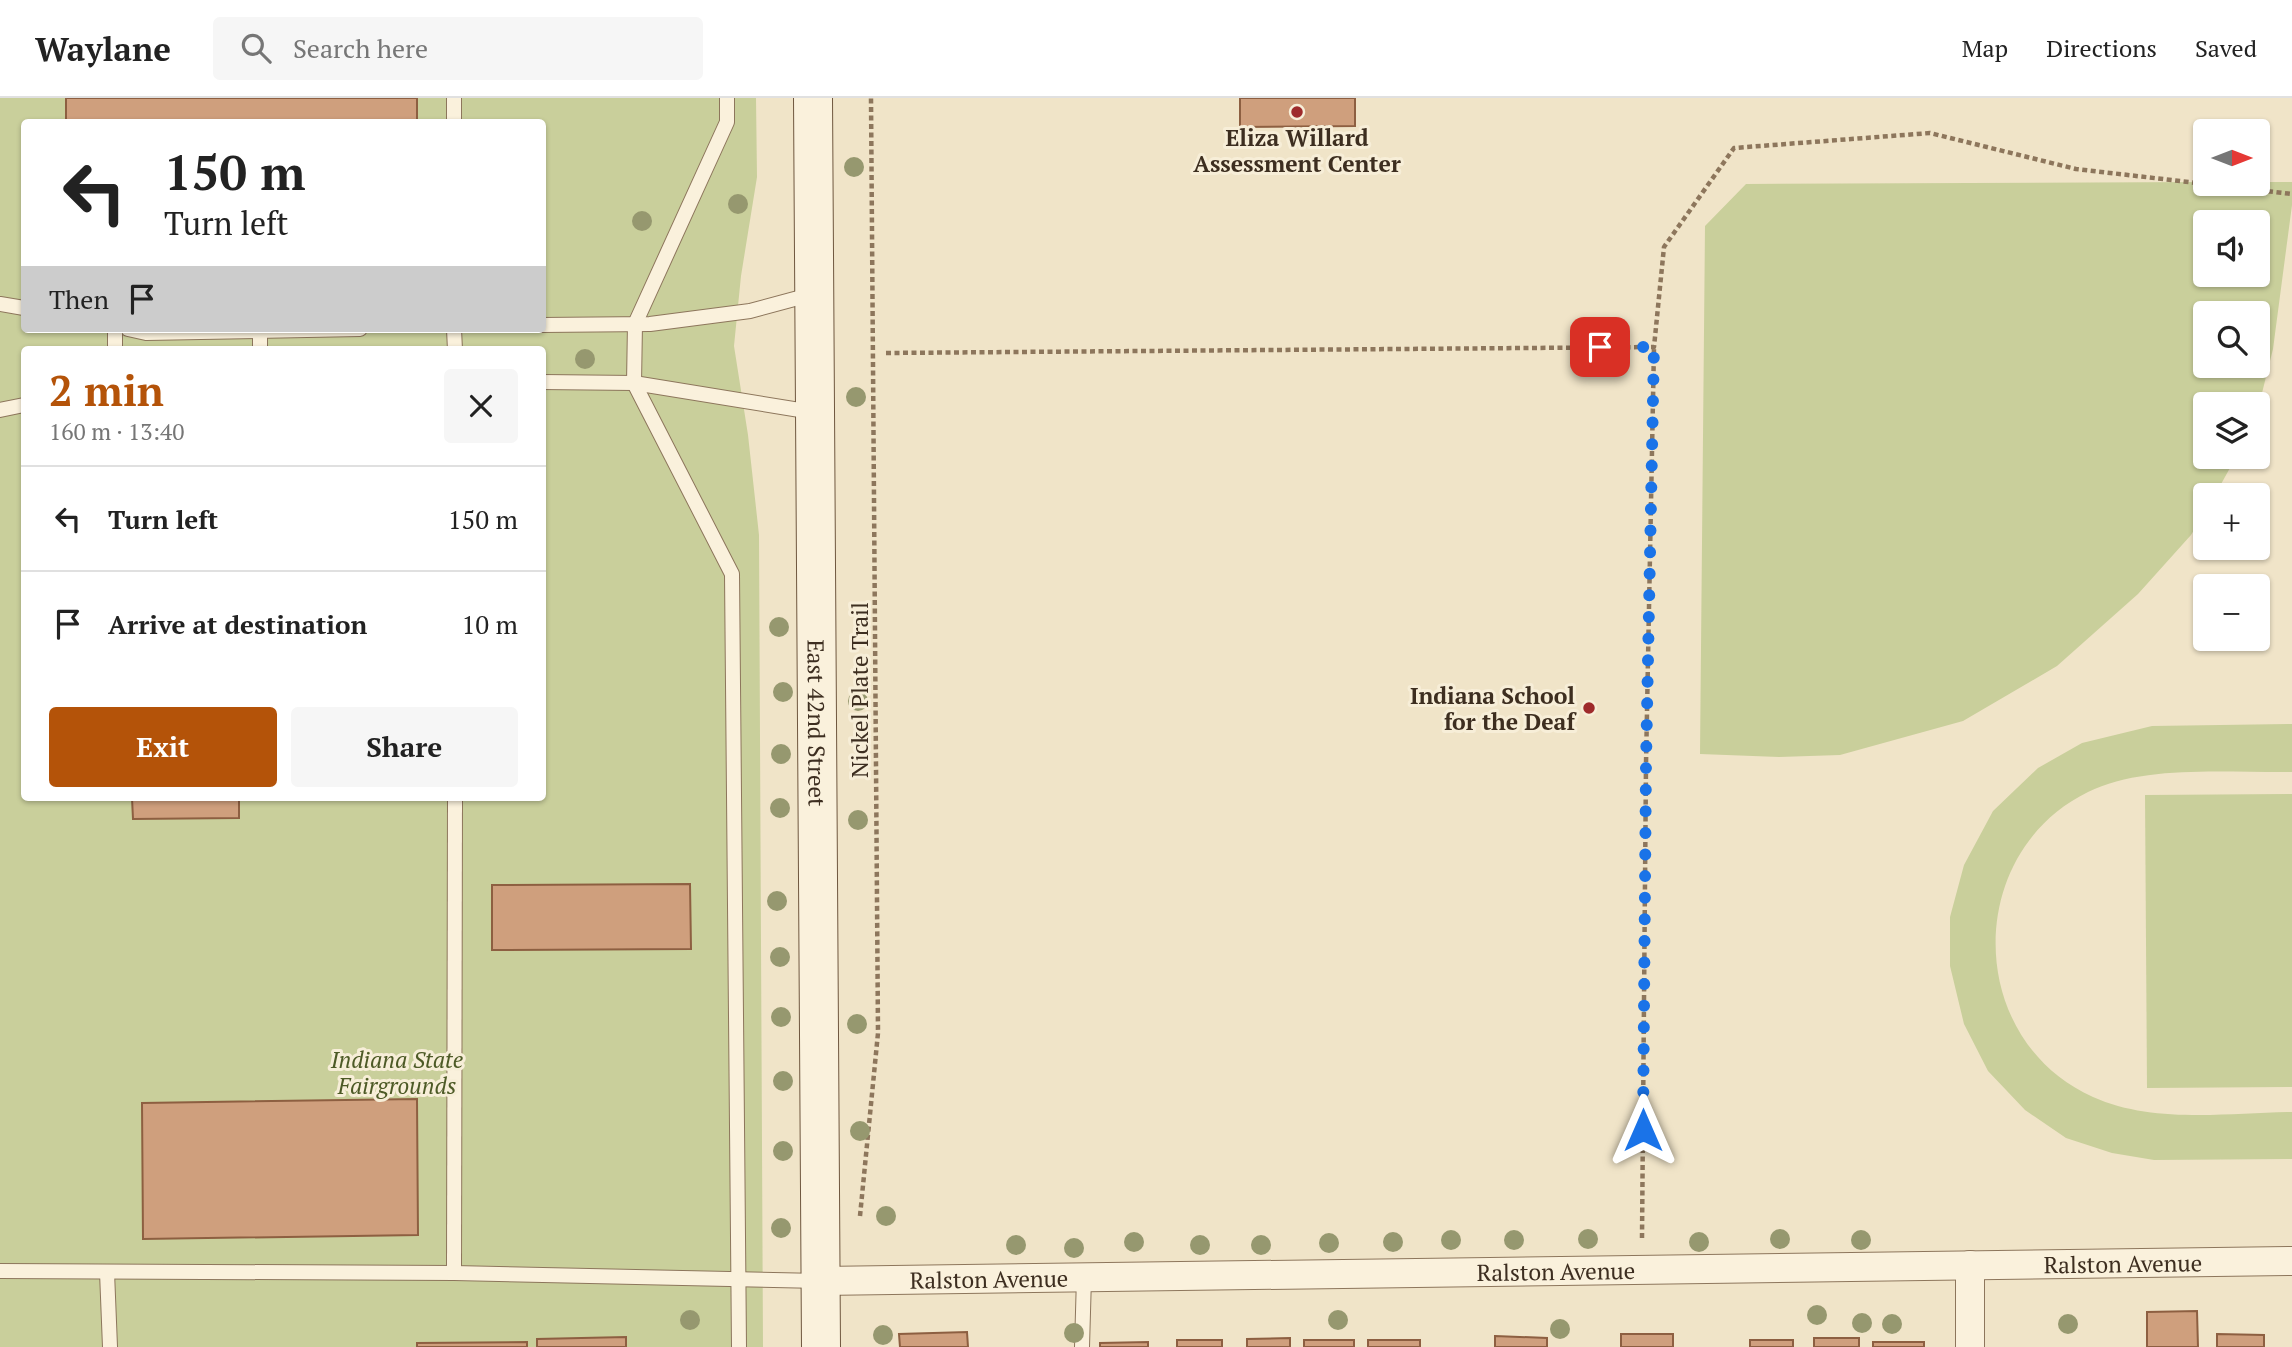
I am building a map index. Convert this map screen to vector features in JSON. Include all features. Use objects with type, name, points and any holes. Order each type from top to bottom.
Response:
[{"type":"street","name":"East 42nd Street","points":[[813,98],[821,1347]]},
{"type":"street","name":"Ralston Avenue","points":[[821,1281],[2292,1261]]},
{"type":"street","points":[[1970,1265],[1970,1347]]},
{"type":"lane","points":[[454,98],[454,119]]},
{"type":"lane","points":[[727,98],[727,122],[635,324],[634,383],[732,574],[739,1347]]},
{"type":"lane","points":[[546,326],[635,324],[750,311],[815,294]]},
{"type":"lane","points":[[0,304],[21,308]]},
{"type":"lane","points":[[546,382],[634,383],[815,412]]},
{"type":"lane","points":[[0,410],[21,406]]},
{"type":"lane","points":[[454,1273],[455,801]]},
{"type":"lane","points":[[0,1271],[454,1273],[821,1281]]},
{"type":"lane","points":[[107,1272],[110,1347]]},
{"type":"lane","points":[[1082,1347],[1084,1277]]},
{"type":"path","name":"Nickel Plate Trail","points":[[859,1226],[878,1033],[872,98]]},
{"type":"path","points":[[1642,1269],[1646,764],[1654,347],[1664,247],[1734,148],[1930,133],[2076,169],[2292,194]]},
{"type":"path","points":[[886,353],[1654,347]]},
{"type":"green space","name":"Indiana State Fairgrounds","points":[[0,98],[756,98],[757,177],[741,276],[734,346],[748,435],[759,535],[763,1347],[0,1347]]},
{"type":"green space","points":[[2193,182],[2193,196],[2270,196],[2270,182],[2292,182],[2292,205],[2270,361],[2270,301],[2193,301],[2193,378],[2266,378],[2262,392],[2193,392],[2193,469],[2229,469],[2222,483],[2193,483],[2191,535],[2138,594],[2057,666],[1963,721],[1840,755],[1779,757],[1700,754],[1705,226],[1746,184]]},
{"type":"green space","points":[[2292,724],[2292,772],[2188,772],[2134,777],[2088,792],[2047,820],[2018,857],[2001,900],[1996,946],[2002,992],[2021,1034],[2051,1070],[2093,1097],[2140,1111],[2191,1115],[2292,1112],[2292,1159],[2154,1160],[2112,1153],[2066,1138],[2025,1110],[1988,1071],[1964,1024],[1950,966],[1950,917],[1964,865],[1993,811],[2038,768],[2082,743],[2152,726]]},
{"type":"green space","points":[[2292,794],[2292,1087],[2147,1088],[2145,795]]},
{"type":"building","points":[[66,98],[417,98],[417,119],[66,119]]},
{"type":"building","name":"Eliza Willard Assessment Center","points":[[1240,98],[1355,98],[1355,126],[1240,127]]},
{"type":"building","points":[[132,801],[239,801],[239,818],[133,819]]},
{"type":"building","points":[[690,884],[691,949],[492,950],[492,885]]},
{"type":"building","points":[[417,1099],[418,1235],[143,1239],[142,1103]]},
{"type":"building","points":[[2197,1311],[2198,1347],[2147,1347],[2147,1312]]},
{"type":"building","points":[[967,1332],[968,1347],[900,1347],[899,1334]]},
{"type":"building","points":[[1621,1334],[1673,1334],[1673,1347],[1621,1347]]},
{"type":"building","points":[[2217,1334],[2264,1335],[2264,1347],[2217,1347]]},
{"type":"building","points":[[1495,1336],[1547,1338],[1547,1347],[1495,1347]]},
{"type":"building","points":[[626,1337],[626,1347],[537,1347],[537,1339]]},
{"type":"building","points":[[1290,1338],[1290,1347],[1247,1347],[1247,1339]]},
{"type":"building","points":[[1814,1338],[1859,1338],[1859,1347],[1814,1347]]},
{"type":"building","points":[[1177,1340],[1222,1340],[1222,1347],[1177,1347]]},
{"type":"building","points":[[1304,1340],[1354,1340],[1354,1347],[1304,1347]]},
{"type":"building","points":[[1368,1340],[1420,1340],[1420,1347],[1368,1347]]},
{"type":"building","points":[[1750,1340],[1793,1340],[1793,1347],[1750,1347]]},
{"type":"building","points":[[527,1342],[527,1347],[417,1347],[417,1343]]},
{"type":"building","points":[[1148,1342],[1148,1347],[1100,1347],[1100,1343]]},
{"type":"building","points":[[1873,1342],[1924,1342],[1924,1347],[1873,1347]]},
{"type":"place","name":"Eliza Willard Assessment Center","points":[[1297,112]]},
{"type":"place","name":"Indiana School for the Deaf","points":[[1589,708]]},
{"type":"route","points":[[1600,347],[1654,347],[1646,764],[1643,1130]]}]
